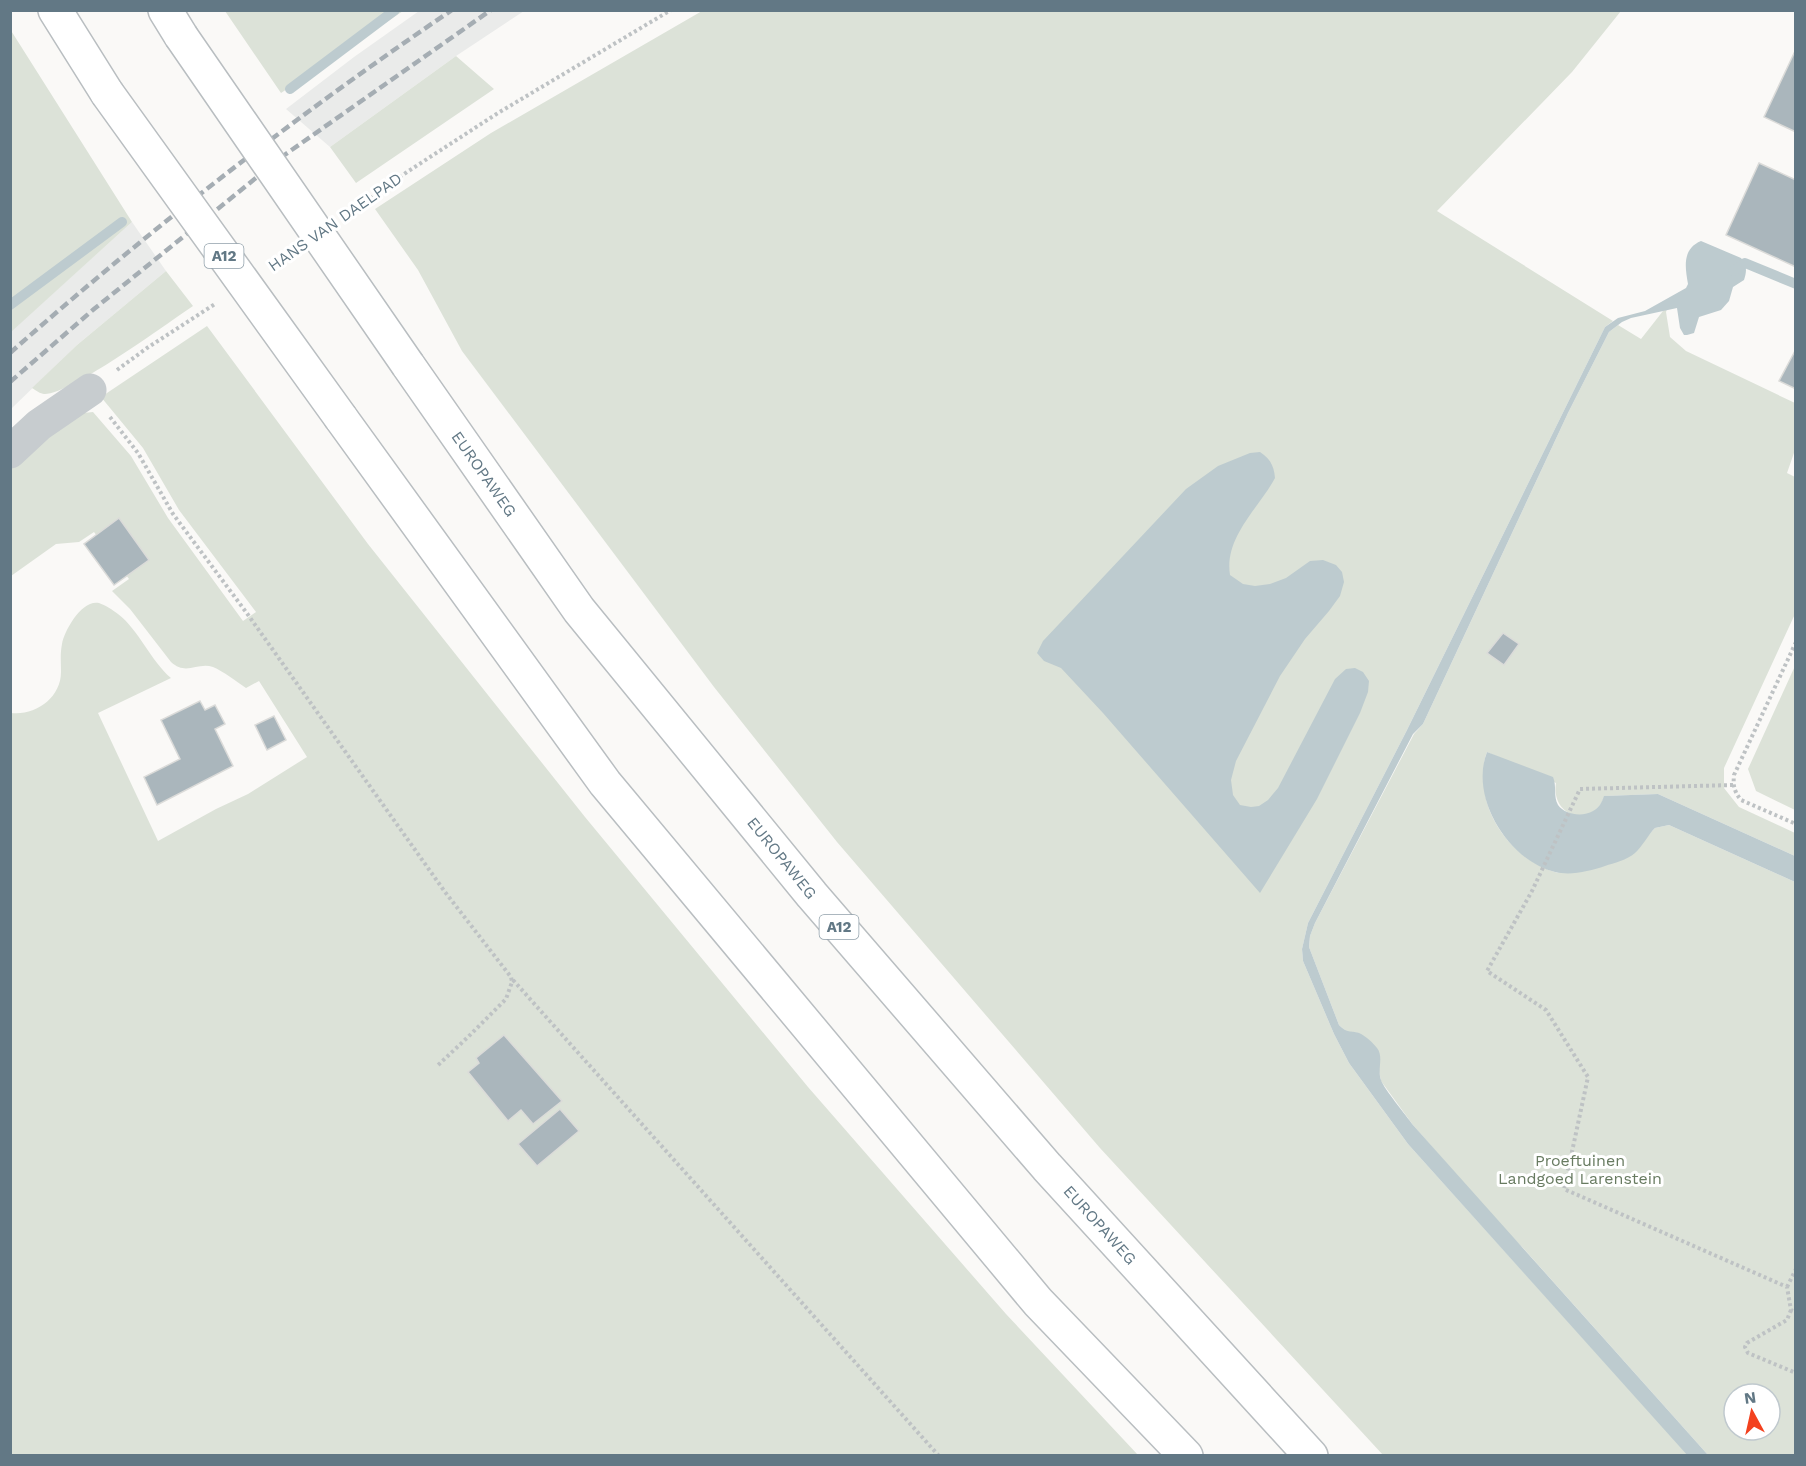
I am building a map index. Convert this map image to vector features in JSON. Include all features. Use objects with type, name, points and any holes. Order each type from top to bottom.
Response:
[{"type":"highway","name":"A12","points":[[54,10],[107,93],[606,783],[1038,1302],[1186,1455]]},
{"type":"highway","name":"EUROPAWEG","points":[[173,23],[579,610],[812,895],[1047,1167],[1311,1455]]},
{"type":"street","points":[[10,452],[39,425],[90,390]]},
{"type":"path","name":"HANS VAN DAELPAD","points":[[338,221],[407,172],[498,113],[671,10]]},
{"type":"path","name":"HANS VAN DAELPAD","points":[[270,267],[299,247]]},
{"type":"path","points":[[223,298],[147,348],[90,390],[138,453],[173,514],[246,612],[445,892],[511,977],[939,1455]]},
{"type":"path","points":[[1796,642],[1734,775],[1733,785],[1742,800],[1796,824]]},
{"type":"path","points":[[1733,785],[1580,789],[1532,891],[1487,971],[1546,1010],[1588,1077],[1564,1189],[1787,1287]]},
{"type":"path","points":[[436,1067],[506,999],[512,982],[511,977]]},
{"type":"path","points":[[1796,1269],[1787,1287],[1793,1311],[1787,1320],[1747,1343],[1745,1347],[1748,1353],[1796,1373]]},
{"type":"shaded area","points":[[419,11],[524,11],[456,56],[330,147],[286,109],[354,57]]},
{"type":"shaded area","points":[[132,222],[166,271],[77,345],[11,409],[10,332]]},
{"type":"shaded area","points":[[1701,241],[1741,258],[1746,268],[1744,280],[1733,287],[1729,301],[1721,310],[1699,317],[1694,333],[1684,335],[1680,328],[1677,308],[1631,318],[1609,332],[1568,413],[1423,724],[1413,734],[1315,923],[1309,947],[1339,1025],[1347,1031],[1362,1034],[1377,1048],[1380,1055],[1381,1080],[1391,1096],[1413,1125],[1708,1455],[1688,1456],[1408,1144],[1349,1063],[1303,961],[1302,949],[1308,923],[1407,730],[1605,327],[1618,318],[1645,311],[1686,288],[1688,284],[1686,259],[1695,244]]},
{"type":"shaded area","points":[[1260,452],[1271,463],[1275,478],[1237,536],[1232,548],[1230,575],[1243,584],[1255,586],[1270,584],[1286,578],[1310,561],[1323,560],[1336,565],[1342,572],[1344,582],[1340,596],[1305,639],[1280,676],[1236,761],[1231,780],[1233,795],[1240,805],[1259,806],[1268,800],[1278,788],[1335,679],[1346,669],[1355,668],[1363,672],[1369,681],[1368,692],[1360,713],[1317,799],[1260,893],[1103,713],[1061,668],[1044,661],[1037,653],[1043,641],[1186,489],[1218,466],[1250,453]]},
{"type":"shaded area","points":[[1487,752],[1553,777],[1558,805],[1574,814],[1593,811],[1600,805],[1604,796],[1658,794],[1795,856],[1795,882],[1669,825],[1655,828],[1632,855],[1599,868],[1567,873],[1555,872],[1538,866],[1522,855],[1509,841],[1497,825],[1488,807],[1483,770]]},
{"type":"green space","points":[[225,11],[403,11],[281,93]]},
{"type":"green space","points":[[702,11],[1621,11],[1572,72],[1437,211],[1613,321],[1605,327],[1407,730],[1308,923],[1302,949],[1303,961],[1349,1063],[1408,1144],[1688,1455],[1383,1455],[1100,1148],[837,842],[714,687],[462,351],[418,270],[375,209],[491,133]]},
{"type":"green space","points":[[10,29],[132,222],[11,332],[10,332]]},
{"type":"green space","points":[[456,56],[494,89],[356,183],[330,147]]},
{"type":"green space","points":[[166,271],[193,306],[95,372],[74,383],[44,394],[32,388],[77,345]]},
{"type":"green space","name":"Proeftuinen Landgoed Larenstein","points":[[1667,309],[1670,337],[1686,351],[1795,403],[1795,450],[1787,473],[1795,477],[1795,614],[1724,768],[1724,788],[1739,807],[1795,833],[1795,856],[1658,794],[1605,796],[1593,812],[1585,815],[1571,814],[1560,805],[1557,799],[1556,783],[1487,752],[1484,766],[1485,794],[1498,827],[1514,847],[1534,863],[1558,873],[1645,839],[1655,828],[1669,825],[1795,882],[1795,1455],[1708,1455],[1413,1125],[1381,1081],[1379,1071],[1358,1033],[1347,1032],[1339,1025],[1309,947],[1315,923],[1414,734],[1423,724],[1568,413],[1609,332],[1618,325],[1641,339]]},
{"type":"green space","points":[[207,326],[368,544],[585,817],[808,1087],[1006,1314],[1138,1455],[11,1455],[11,713],[29,712],[52,697],[60,681],[61,648],[66,632],[80,611],[93,603],[99,603],[125,620],[171,678],[98,713],[158,841],[248,794],[307,757],[259,681],[246,688],[213,667],[182,668],[171,662],[130,609],[112,591],[129,579],[94,532],[79,542],[56,544],[11,576],[11,466],[74,414],[93,412],[131,456],[168,518],[243,621],[256,612],[179,510],[143,448],[101,397]]},
{"type":"green space","points":[[1795,666],[1795,810],[1756,791],[1748,769]]},
{"type":"building","points":[[1796,49],[1796,132],[1764,117]]},
{"type":"building","points":[[1759,163],[1796,180],[1796,267],[1726,235]]},
{"type":"building","points":[[1796,349],[1796,389],[1779,381]]},
{"type":"building","points":[[119,518],[149,560],[114,585],[84,544]]},
{"type":"building","points":[[1503,633],[1519,644],[1504,665],[1487,653]]},
{"type":"building","points":[[200,701],[205,710],[215,705],[225,724],[215,729],[233,766],[157,805],[144,777],[180,759],[161,720]]},
{"type":"building","points":[[274,716],[286,740],[267,750],[255,725]]},
{"type":"building","points":[[504,1035],[562,1101],[533,1124],[521,1110],[508,1121],[468,1072],[479,1063],[476,1058]]},
{"type":"building","points":[[560,1109],[579,1131],[537,1166],[518,1144]]},
{"type":"waterway","points":[[290,89],[395,10]]},
{"type":"waterway","points":[[10,305],[122,222]]},
{"type":"waterway","points":[[1733,271],[1745,263],[1796,284]]},
{"type":"railway","points":[[10,353],[116,262],[225,174],[337,90],[452,10]]},
{"type":"railway","points":[[10,382],[94,309],[283,156],[491,10]]}]
